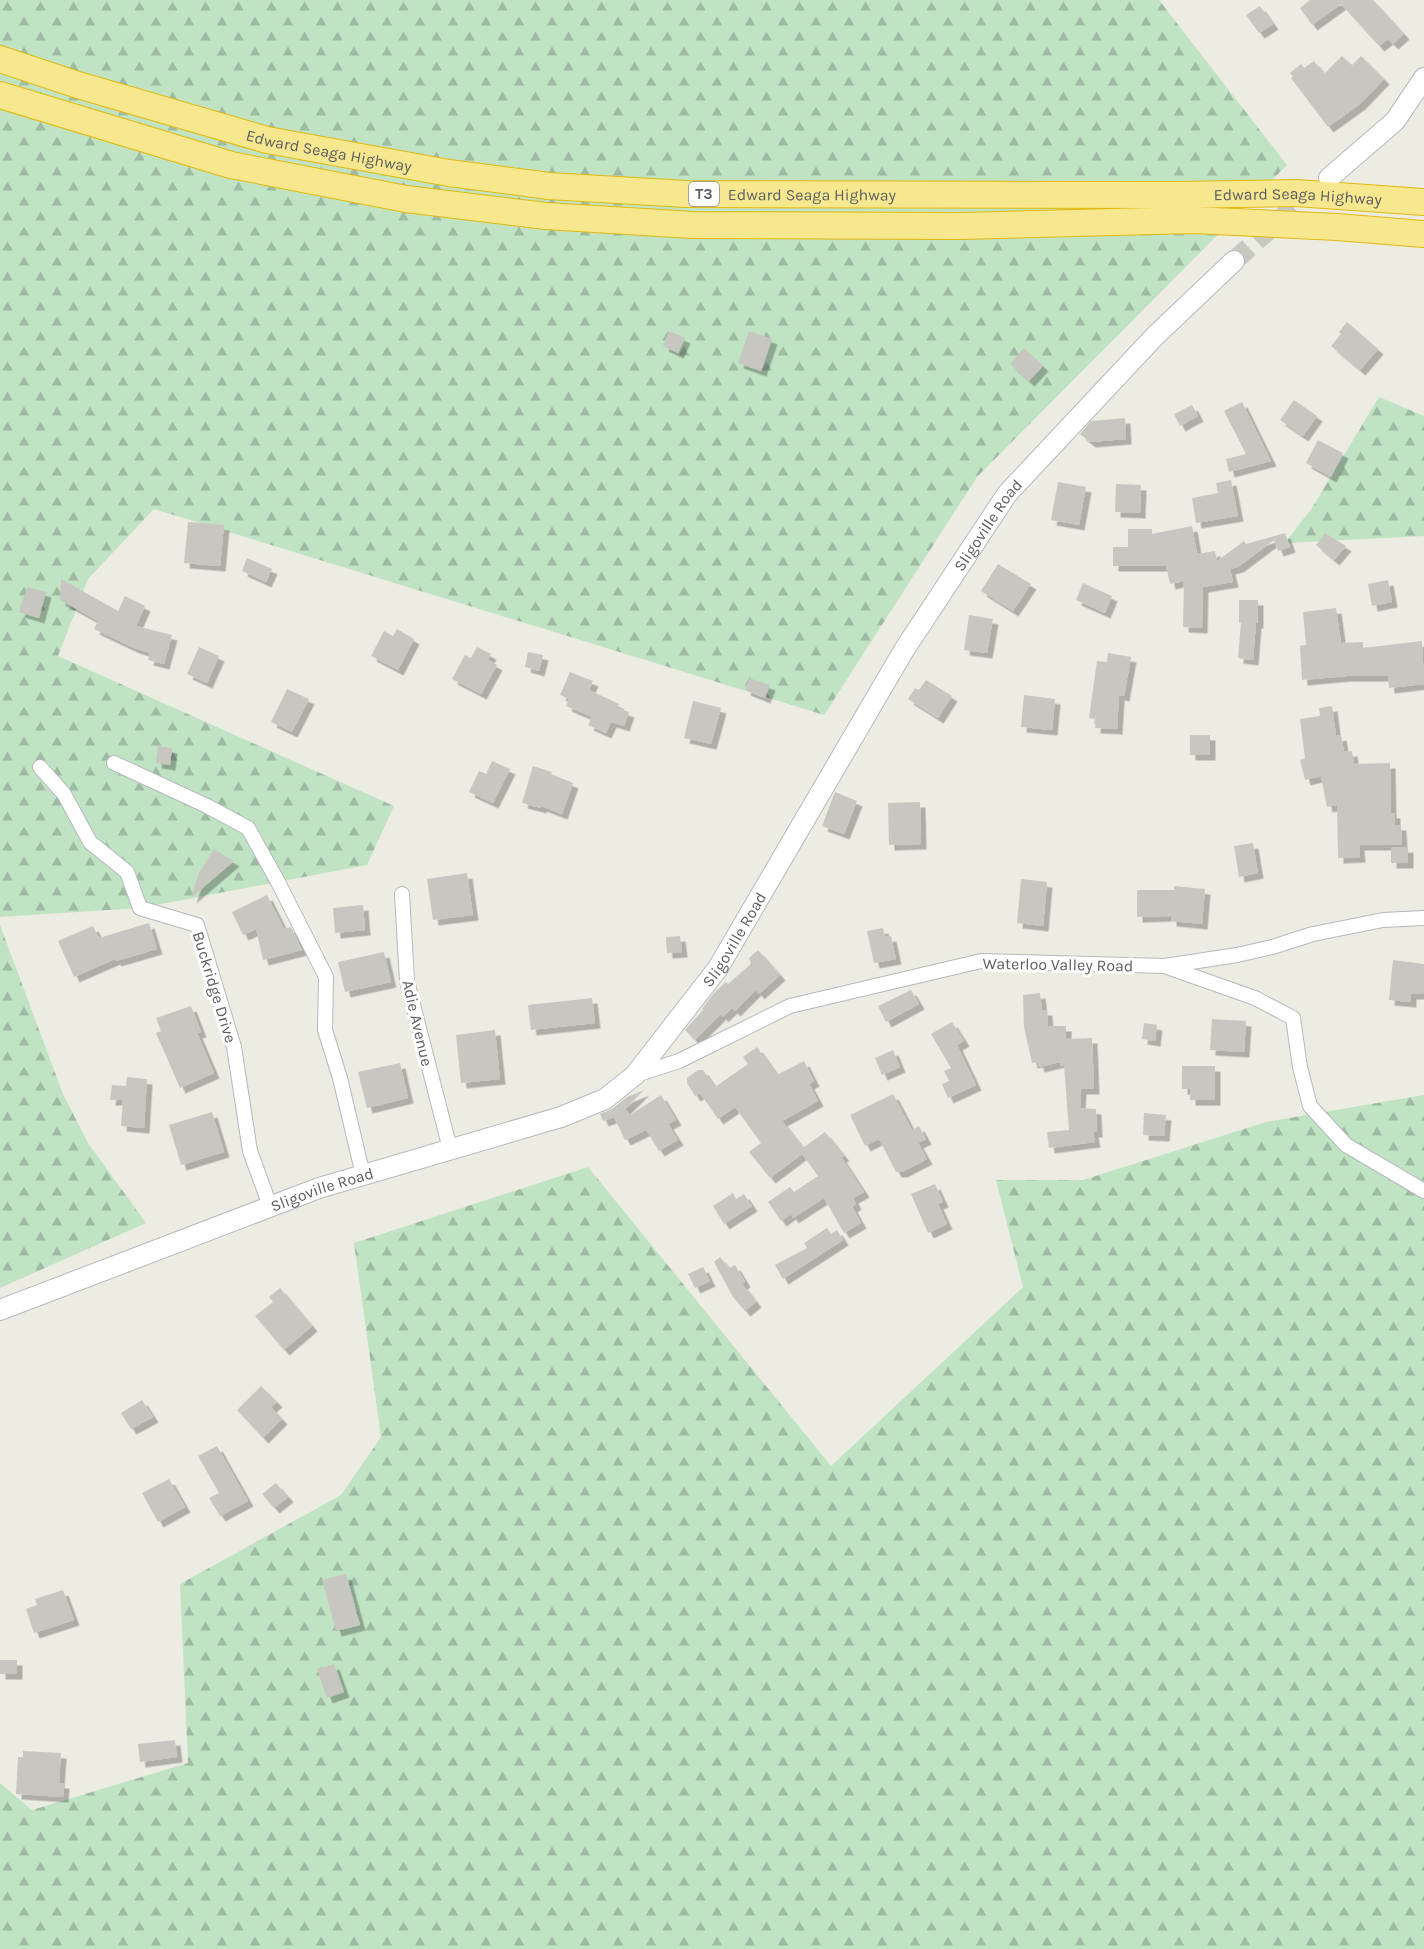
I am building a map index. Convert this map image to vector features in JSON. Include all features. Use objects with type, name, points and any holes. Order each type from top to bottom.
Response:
[{"type":"highway","name":"Edward Seaga Highway","points":[[0,60],[267,140],[448,173],[549,186],[686,194],[1296,193],[1424,202]]},
{"type":"highway","name":"Edward Seaga Highway","points":[[0,95],[231,165],[406,199],[546,216],[693,225],[960,226],[1193,220],[1337,226],[1424,234]]},
{"type":"street","points":[[1329,178],[1395,121],[1424,78]]},
{"type":"street","name":"Sligoville Road","points":[[0,1310],[319,1188],[561,1117],[605,1099],[635,1075],[717,968],[904,650],[1007,494],[1155,336],[1234,261]]},
{"type":"street","points":[[114,763],[249,828],[326,977],[325,1030],[340,1078],[363,1175]]},
{"type":"street","name":"Buckridge Drive","points":[[40,767],[64,794],[90,842],[127,872],[140,908],[197,925],[234,1047],[250,1151],[270,1206]]},
{"type":"street","name":"Adie Avenue","points":[[402,894],[407,981],[450,1149]]},
{"type":"street","name":"Waterloo Valley Road","points":[[635,1075],[679,1061],[790,1006],[981,961],[1165,966],[1237,955],[1313,934],[1383,920],[1424,918]]},
{"type":"street","points":[[1165,966],[1256,998],[1293,1018],[1300,1067],[1310,1106],[1346,1145],[1424,1191]]},
{"type":"green space","points":[[0,0],[1159,0],[1287,165],[977,477],[824,715],[154,509],[88,579],[58,656],[394,806],[367,865],[140,908],[0,917]]},
{"type":"green space","points":[[1379,397],[1424,416],[1424,536],[1285,543],[1312,508]]},
{"type":"green space","points":[[0,925],[63,1094],[88,1143],[146,1223],[0,1288]]},
{"type":"green space","points":[[1424,1095],[1424,1949],[0,1949],[0,1783],[32,1810],[188,1763],[180,1584],[341,1495],[381,1437],[354,1243],[588,1167],[831,1466],[1023,1287],[996,1180],[1083,1180],[1266,1122]]},
{"type":"building","points":[[1310,0],[1373,0],[1404,34],[1393,44],[1388,39],[1379,46],[1341,4],[1312,25],[1300,8]]},
{"type":"building","points":[[1260,6],[1273,24],[1259,33],[1246,15]]},
{"type":"building","points":[[1342,56],[1352,65],[1361,56],[1384,79],[1360,104],[1328,127],[1291,78],[1293,77],[1290,73],[1301,64],[1304,68],[1314,61],[1324,74]]},
{"type":"building","points":[[1347,322],[1378,349],[1360,370],[1331,346]]},
{"type":"building","points":[[669,331],[685,338],[678,353],[663,346]]},
{"type":"building","points":[[749,331],[772,339],[761,371],[738,363]]},
{"type":"building","points":[[1024,348],[1043,366],[1029,381],[1010,364]]},
{"type":"building","points":[[1294,400],[1317,416],[1303,436],[1280,420]]},
{"type":"building","points":[[1242,402],[1271,461],[1229,472],[1226,459],[1246,454],[1224,411]]},
{"type":"building","points":[[1192,405],[1198,416],[1180,426],[1174,414]]},
{"type":"building","points":[[1125,418],[1126,439],[1090,442],[1080,434],[1091,421]]},
{"type":"building","points":[[1318,440],[1343,453],[1331,477],[1306,463]]},
{"type":"building","points":[[1231,480],[1238,516],[1196,523],[1192,498],[1218,493],[1216,483]]},
{"type":"building","points":[[1058,482],[1086,487],[1079,525],[1051,520]]},
{"type":"building","points":[[1116,484],[1141,485],[1140,513],[1115,512]]},
{"type":"building","points":[[188,522],[224,525],[220,566],[184,563]]},
{"type":"building","points":[[1192,526],[1197,554],[1215,551],[1217,561],[1244,541],[1246,544],[1285,533],[1290,547],[1278,551],[1274,540],[1238,567],[1230,569],[1233,582],[1203,587],[1202,628],[1183,627],[1184,581],[1170,584],[1166,566],[1113,566],[1113,547],[1128,547],[1128,529],[1152,529],[1152,534]]},
{"type":"building","points":[[1325,533],[1346,546],[1334,560],[1316,545]]},
{"type":"building","points":[[247,558],[272,569],[266,582],[242,571]]},
{"type":"building","points":[[998,564],[1031,584],[1013,611],[981,591]]},
{"type":"building","points":[[61,579],[118,611],[125,596],[145,606],[136,626],[172,635],[164,664],[148,660],[150,653],[94,629],[98,621],[60,600]]},
{"type":"building","points":[[1388,580],[1392,602],[1372,606],[1368,584]]},
{"type":"building","points":[[1083,583],[1112,596],[1105,613],[1076,600]]},
{"type":"building","points":[[27,587],[46,592],[39,618],[19,612]]},
{"type":"building","points":[[1239,600],[1258,600],[1258,623],[1256,623],[1253,660],[1238,658],[1241,623],[1239,623]]},
{"type":"building","points":[[1336,608],[1341,643],[1363,642],[1363,648],[1422,641],[1424,684],[1389,688],[1388,676],[1347,676],[1302,680],[1300,646],[1306,645],[1303,612]]},
{"type":"building","points":[[969,615],[993,619],[987,653],[964,650]]},
{"type":"building","points":[[397,629],[414,639],[398,670],[371,656],[384,631],[393,636]]},
{"type":"building","points":[[199,647],[219,656],[207,683],[187,674]]},
{"type":"building","points":[[477,647],[491,654],[488,660],[497,665],[481,694],[452,679],[465,655],[471,658]]},
{"type":"building","points":[[528,652],[543,655],[539,671],[525,667]]},
{"type":"building","points":[[1108,653],[1131,657],[1124,696],[1119,695],[1117,729],[1095,728],[1096,719],[1089,718],[1097,661],[1107,662]]},
{"type":"building","points":[[570,672],[593,681],[589,690],[619,704],[617,708],[629,712],[624,726],[611,722],[606,733],[588,725],[592,717],[566,706],[569,699],[560,695]]},
{"type":"building","points":[[749,678],[770,685],[765,698],[745,690]]},
{"type":"building","points":[[926,680],[952,696],[938,718],[908,699],[915,688],[919,690]]},
{"type":"building","points":[[287,689],[309,699],[292,732],[271,722]]},
{"type":"building","points":[[1024,695],[1055,699],[1052,730],[1021,727]]},
{"type":"building","points":[[693,701],[721,708],[711,744],[684,738]]},
{"type":"building","points":[[1332,706],[1336,736],[1341,735],[1344,752],[1352,751],[1354,764],[1390,763],[1391,813],[1395,813],[1395,825],[1401,825],[1402,845],[1359,845],[1360,857],[1338,858],[1337,805],[1327,807],[1321,776],[1305,780],[1300,760],[1305,758],[1300,719],[1320,716],[1319,708]]},
{"type":"building","points":[[1190,735],[1210,735],[1210,755],[1190,755]]},
{"type":"building","points":[[158,746],[172,748],[170,765],[156,763]]},
{"type":"building","points":[[492,761],[510,769],[493,803],[469,792],[479,771],[486,774]]},
{"type":"building","points":[[533,766],[552,772],[551,774],[573,783],[562,814],[541,806],[541,808],[522,803]]},
{"type":"building","points":[[835,792],[857,801],[844,834],[822,826]]},
{"type":"building","points":[[920,802],[921,844],[889,845],[888,803]]},
{"type":"building","points":[[1253,843],[1258,873],[1239,877],[1234,846]]},
{"type":"building","points":[[1408,847],[1408,863],[1391,863],[1391,848]]},
{"type":"building","points":[[214,849],[234,861],[191,898],[199,873]]},
{"type":"building","points":[[467,873],[473,915],[433,920],[427,879]]},
{"type":"building","points":[[1021,879],[1047,882],[1043,926],[1017,923]]},
{"type":"building","points":[[1174,886],[1205,889],[1202,924],[1171,921],[1171,916],[1137,917],[1137,890],[1174,890]]},
{"type":"building","points":[[267,895],[284,929],[291,927],[302,950],[263,960],[256,929],[243,935],[232,912]]},
{"type":"building","points":[[363,905],[365,930],[335,933],[333,908]]},
{"type":"building","points":[[149,923],[157,949],[116,961],[115,959],[74,977],[58,941],[93,926],[99,938]]},
{"type":"building","points":[[883,928],[885,937],[891,936],[896,959],[874,963],[867,931]]},
{"type":"building","points":[[680,936],[682,952],[667,953],[666,937]]},
{"type":"building","points":[[758,950],[780,975],[759,994],[756,990],[735,1011],[732,1008],[723,1017],[721,1014],[695,1040],[685,1030],[703,1010],[713,994],[751,964],[749,958]]},
{"type":"building","points":[[384,952],[391,982],[345,992],[338,962]]},
{"type":"building","points":[[1393,960],[1424,964],[1424,994],[1411,994],[1411,1002],[1389,1000]]},
{"type":"building","points":[[911,990],[919,1004],[886,1022],[878,1006]]},
{"type":"building","points":[[1040,993],[1042,1010],[1047,1010],[1048,1026],[1066,1026],[1066,1039],[1092,1038],[1094,1089],[1081,1089],[1080,1108],[1096,1109],[1097,1132],[1093,1132],[1095,1142],[1049,1148],[1047,1132],[1069,1130],[1064,1065],[1061,1066],[1060,1062],[1039,1067],[1038,1062],[1032,1063],[1024,1027],[1023,995]]},
{"type":"building","points":[[592,998],[595,1023],[531,1030],[528,1005]]},
{"type":"building","points":[[191,1006],[201,1032],[197,1033],[214,1073],[180,1088],[156,1033],[161,1031],[156,1018]]},
{"type":"building","points":[[1212,1019],[1246,1021],[1244,1052],[1210,1050]]},
{"type":"building","points":[[952,1022],[964,1041],[957,1045],[976,1085],[948,1098],[942,1084],[949,1081],[944,1071],[951,1068],[931,1034]]},
{"type":"building","points":[[1144,1023],[1157,1025],[1155,1041],[1142,1039]]},
{"type":"building","points":[[495,1030],[500,1079],[461,1083],[456,1035]]},
{"type":"building","points":[[757,1047],[777,1075],[804,1061],[814,1081],[809,1084],[818,1101],[782,1121],[803,1148],[825,1132],[844,1156],[841,1157],[864,1192],[853,1198],[856,1204],[852,1207],[861,1223],[844,1233],[824,1198],[793,1218],[791,1214],[781,1221],[768,1202],[790,1187],[794,1192],[818,1176],[802,1154],[770,1178],[749,1152],[761,1143],[735,1107],[718,1119],[700,1093],[695,1096],[687,1083],[687,1078],[698,1070],[703,1070],[715,1087],[748,1064],[743,1057]]},
{"type":"building","points":[[893,1050],[900,1067],[882,1075],[875,1058]]},
{"type":"building","points":[[400,1063],[408,1098],[367,1108],[358,1072]]},
{"type":"building","points":[[1182,1066],[1215,1066],[1215,1100],[1190,1100],[1190,1089],[1182,1089]]},
{"type":"building","points":[[127,1077],[147,1079],[144,1128],[121,1126],[123,1100],[110,1100],[112,1085],[126,1086]]},
{"type":"building","points":[[644,1090],[625,1109],[630,1115],[661,1095],[676,1120],[668,1124],[678,1140],[659,1151],[646,1130],[625,1140],[614,1117],[603,1121],[600,1114],[612,1109],[627,1097]]},
{"type":"building","points":[[893,1094],[912,1130],[919,1126],[926,1139],[918,1143],[927,1159],[902,1172],[896,1172],[879,1139],[865,1146],[850,1115]]},
{"type":"building","points":[[212,1112],[224,1152],[181,1165],[169,1125]]},
{"type":"building","points":[[1144,1113],[1166,1115],[1164,1136],[1143,1135]]},
{"type":"building","points":[[935,1184],[943,1202],[938,1204],[947,1224],[928,1233],[911,1194]]},
{"type":"building","points":[[733,1193],[736,1199],[744,1194],[752,1206],[724,1224],[713,1206]]},
{"type":"building","points":[[827,1228],[831,1234],[837,1230],[843,1240],[783,1279],[775,1265],[807,1248],[804,1243]]},
{"type":"building","points":[[720,1257],[729,1268],[735,1265],[745,1282],[742,1284],[756,1302],[745,1311],[733,1297],[714,1262]]},
{"type":"building","points":[[703,1267],[710,1281],[695,1288],[688,1274]]},
{"type":"building","points":[[280,1288],[312,1326],[284,1350],[255,1316],[273,1302],[269,1297]]},
{"type":"building","points":[[261,1386],[277,1402],[271,1407],[282,1419],[263,1438],[237,1410]]},
{"type":"building","points":[[142,1400],[153,1417],[131,1429],[121,1413]]},
{"type":"building","points":[[217,1446],[248,1501],[220,1516],[209,1498],[219,1493],[198,1456]]},
{"type":"building","points":[[169,1479],[185,1507],[158,1522],[142,1493]]},
{"type":"building","points":[[276,1483],[288,1497],[274,1508],[262,1494]]},
{"type":"building","points":[[346,1574],[360,1625],[336,1631],[322,1580]]},
{"type":"building","points":[[63,1590],[74,1620],[34,1633],[26,1609],[37,1605],[35,1599]]},
{"type":"building","points":[[0,1660],[17,1660],[17,1674],[0,1674]]},
{"type":"building","points":[[334,1664],[344,1692],[327,1698],[317,1669]]},
{"type":"building","points":[[175,1740],[177,1757],[140,1762],[138,1744]]},
{"type":"building","points":[[23,1751],[61,1753],[59,1783],[64,1783],[63,1797],[16,1794],[18,1757],[23,1757]]},
{"type":"tunnel","points":[[1234,261],[1315,188]]}]
